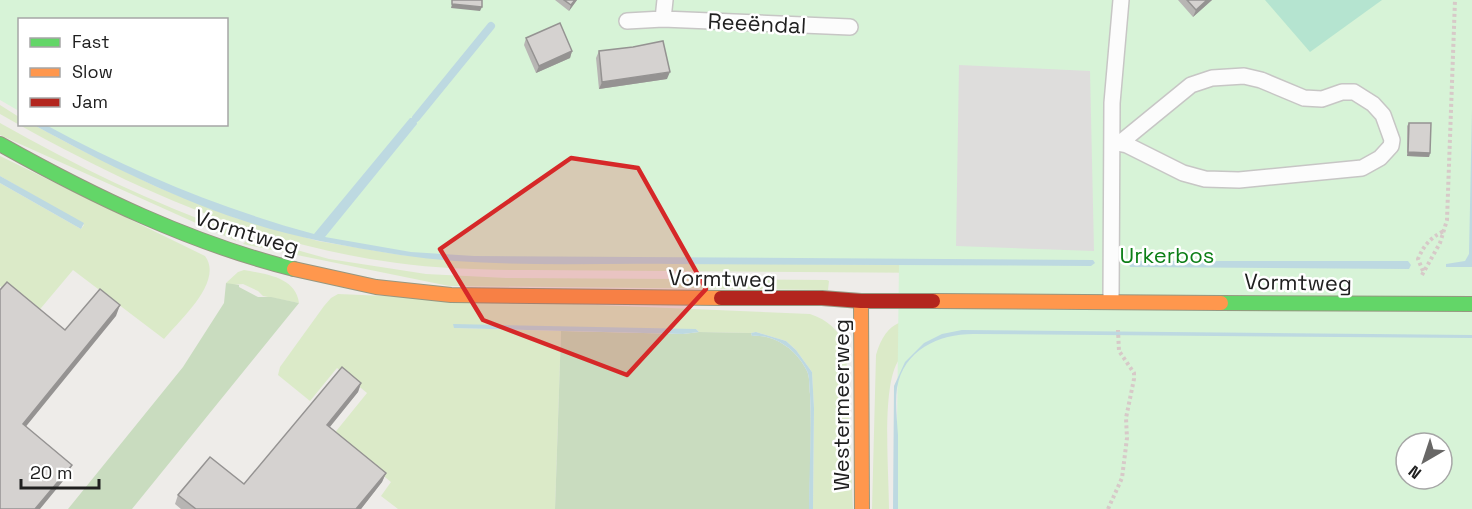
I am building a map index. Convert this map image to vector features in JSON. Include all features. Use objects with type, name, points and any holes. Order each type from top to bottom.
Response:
[{"type":"street","name":"Vormtweg","points":[[0,144],[92,195],[174,231],[251,258],[360,284],[447,295],[822,298],[861,301],[1472,304]]},
{"type":"street","name":"Westermeerweg","points":[[861,301],[862,509]]},
{"type":"lane","points":[[663,19],[665,0]]},
{"type":"lane","points":[[1111,301],[1116,142],[1112,103],[1121,0]]},
{"type":"lane","name":"Reeëndal","points":[[627,21],[663,19],[850,27]]},
{"type":"lane","points":[[1244,76],[1269,83],[1304,98],[1322,99],[1342,92],[1354,92],[1373,104],[1383,115],[1392,140],[1391,146],[1380,158],[1362,168],[1239,180],[1205,178],[1183,173],[1116,142],[1191,85],[1212,78],[1244,76]]},
{"type":"path","points":[[1421,278],[1440,243],[1447,220],[1455,0]]},
{"type":"path","points":[[1423,272],[1418,260],[1423,248],[1432,237],[1444,231]]},
{"type":"path","points":[[1108,509],[1122,478],[1127,438],[1126,418],[1134,379],[1134,373],[1119,351],[1119,343]]},
{"type":"highlighted area","points":[[571,158],[638,168],[706,289],[627,375],[483,320],[440,249]]},
{"type":"green space","name":"Urkerbos","points":[[0,0],[1472,0],[1472,509],[896,509],[899,262],[592,262],[430,255],[319,239],[160,187],[45,126],[228,126],[228,18],[18,18],[18,110],[0,100]]},
{"type":"green space","points":[[1265,0],[1382,0],[1310,52]]},
{"type":"green space","points":[[0,105],[18,116],[18,124],[0,114]]},
{"type":"green space","points":[[0,123],[115,183],[234,232],[236,241],[0,135]]},
{"type":"green space","points":[[22,126],[36,126],[157,187],[236,218],[318,241],[401,255],[496,262],[1091,266],[1096,274],[499,270],[397,263],[291,242],[241,226],[142,187]]},
{"type":"green space","points":[[0,156],[205,256],[209,266],[209,277],[205,288],[198,300],[164,339],[73,270],[36,314],[0,286],[0,183],[81,229],[84,225],[0,176]]},
{"type":"green space","points":[[250,237],[329,259],[426,274],[506,278],[829,281],[828,290],[449,286],[243,244]]},
{"type":"green space","points":[[244,270],[270,275],[286,282],[297,294],[299,303],[263,296],[243,284],[226,283],[238,272]]},
{"type":"green space","points":[[226,283],[239,285],[258,297],[271,297],[299,303],[132,509],[68,509],[183,367],[224,303]]},
{"type":"green space","points":[[338,294],[816,316],[836,331],[846,348],[853,509],[813,509],[812,372],[796,350],[786,341],[756,332],[699,332],[696,329],[454,328],[561,331],[555,509],[398,509],[381,496],[391,482],[333,435],[367,393],[337,368],[310,401],[278,375],[280,367],[324,306]]},
{"type":"green space","points":[[938,314],[896,365],[889,395],[888,414],[889,509],[872,509],[876,355],[880,343],[892,327],[899,323]]},
{"type":"green space","points":[[561,331],[751,333],[752,336],[777,341],[791,350],[803,363],[809,376],[811,423],[809,509],[555,509]]},
{"type":"shaded area","points":[[959,65],[1090,71],[1094,251],[956,246]]},
{"type":"water","points":[[1472,109],[1472,267],[1446,267],[1446,264],[1465,261],[1469,254]]},
{"type":"water","points":[[410,118],[416,118],[417,124],[325,237],[411,252],[474,256],[1093,260],[1095,263],[1091,266],[536,264],[468,262],[400,255],[320,241],[245,221],[137,178],[36,126],[48,126],[111,158],[210,200],[314,234]]},
{"type":"water","points":[[0,176],[84,223],[81,229],[0,183]]},
{"type":"water","points":[[1130,261],[1408,261],[1411,265],[1409,269],[1130,267]]},
{"type":"water","points":[[453,324],[696,329],[699,332],[683,334],[454,328]]},
{"type":"water","points":[[962,330],[1472,335],[1472,338],[973,334],[948,337],[924,347],[915,354],[901,375],[896,400],[898,509],[893,509],[894,386],[905,362],[924,343],[942,334]]},
{"type":"water","points":[[756,332],[786,341],[796,350],[812,372],[813,509],[809,509],[811,423],[808,373],[803,363],[791,350],[769,338],[752,336],[751,333]]},
{"type":"building","points":[[452,0],[482,0],[482,7],[452,4]]},
{"type":"building","points":[[564,0],[575,0],[571,5]]},
{"type":"building","points":[[1187,0],[1207,0],[1196,10]]},
{"type":"building","points":[[560,23],[572,51],[539,66],[526,38]]},
{"type":"building","points":[[663,41],[670,72],[602,82],[599,51]]},
{"type":"building","points":[[1409,123],[1431,123],[1430,153],[1408,152]]},
{"type":"building","points":[[7,282],[65,330],[100,289],[120,305],[23,424],[72,465],[35,509],[0,509],[0,290]]},
{"type":"building","points":[[342,367],[361,383],[327,425],[386,473],[356,509],[196,509],[178,495],[210,457],[244,484]]},
{"type":"waterway","points":[[416,118],[491,26]]},
{"type":"traffic: fast","points":[[0,144],[106,200],[180,232],[217,246],[294,269]]},
{"type":"traffic: fast","points":[[1221,303],[1472,304]]},
{"type":"traffic: slow","points":[[294,269],[376,287],[451,295],[721,298]]},
{"type":"traffic: slow","points":[[861,301],[862,509]]},
{"type":"traffic: slow","points":[[933,301],[1221,303]]},
{"type":"traffic: jam","points":[[721,298],[933,301]]}]
